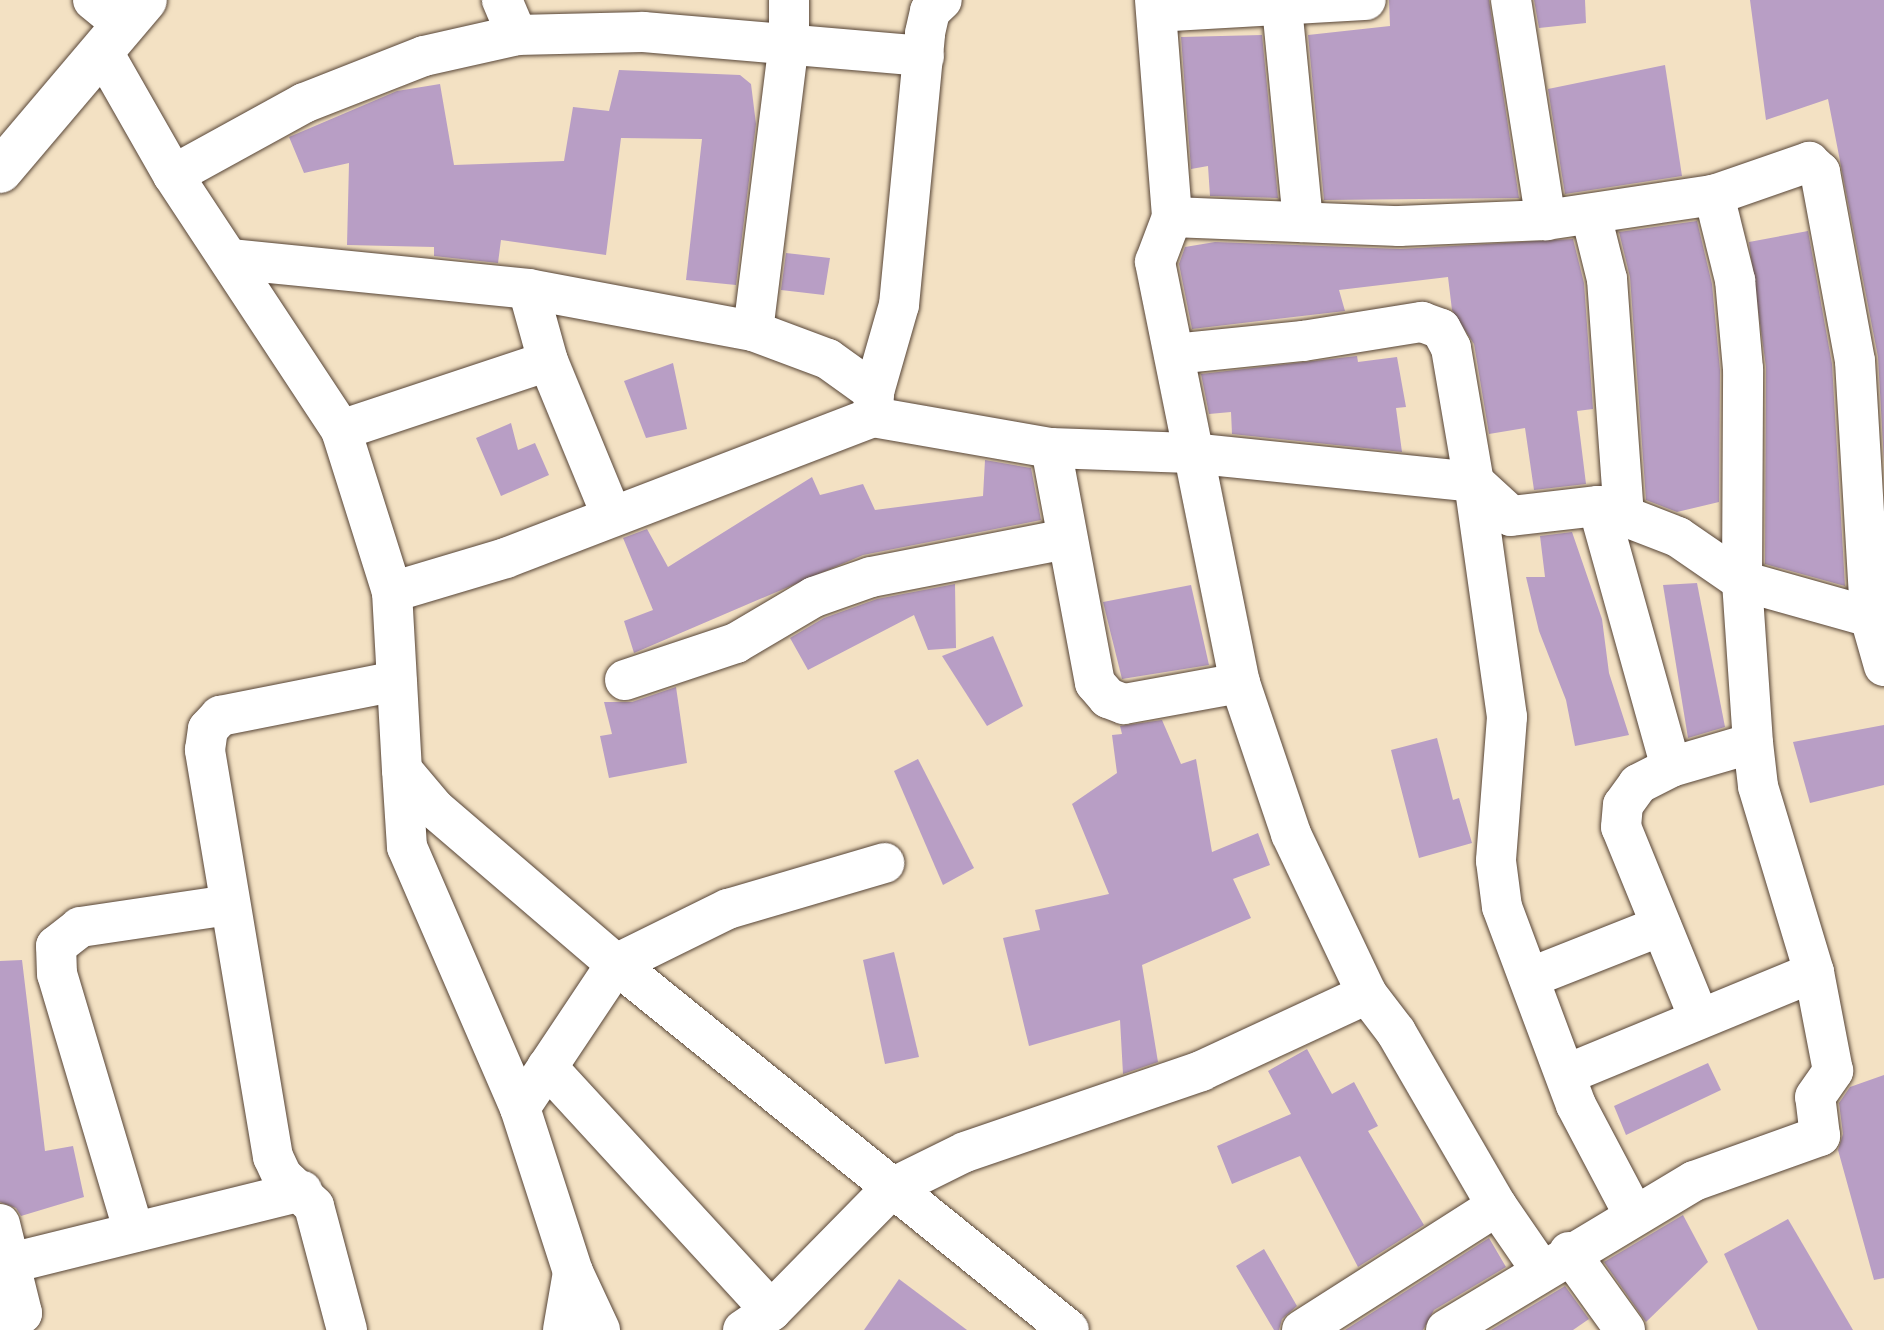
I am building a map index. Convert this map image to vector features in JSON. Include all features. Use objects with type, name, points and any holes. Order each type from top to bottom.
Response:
[{"type":"street","points":[[753,331],[789,42],[789,0]]},
{"type":"street","points":[[874,404],[899,305],[930,11],[942,0]]},
{"type":"street","points":[[1366,0],[1156,6],[1172,217],[1155,262],[1190,453],[1240,683],[1291,834],[1367,994],[1396,1032],[1497,1206],[1625,1330]]},
{"type":"street","points":[[1511,0],[1546,220]]},
{"type":"street","points":[[1262,5],[1303,222]]},
{"type":"street","points":[[173,175],[304,103],[424,56],[509,17],[644,16],[789,42],[924,56]]},
{"type":"street","points":[[117,20],[173,175],[341,430],[392,592],[407,847],[520,1108],[573,1272],[600,1330]]},
{"type":"street","points":[[0,171],[117,20]]},
{"type":"street","points":[[1172,217],[1399,226],[1546,220],[1714,195],[1809,162],[1820,172],[1855,361],[1877,619],[1884,666]]},
{"type":"street","points":[[1454,1328],[1555,1261],[1694,1181],[1820,1136],[1815,1097],[1833,1071],[1814,972],[1758,786],[1753,743],[1742,581],[1743,369],[1735,280],[1714,195]]},
{"type":"street","points":[[1591,215],[1607,279],[1611,511],[1671,767]]},
{"type":"street","points":[[230,259],[528,289],[753,331],[828,359],[874,404],[1051,448],[1190,453],[1474,482],[1511,516],[1611,511],[1678,537],[1742,581],[1877,619]]},
{"type":"street","points":[[528,289],[548,361],[611,514]]},
{"type":"street","points":[[1174,354],[1303,341],[1422,322],[1441,329],[1451,348],[1474,482],[1507,717],[1496,861],[1502,907],[1567,1074],[1576,1105],[1634,1215]]},
{"type":"street","points":[[341,430],[548,361]]},
{"type":"street","points":[[392,592],[506,558],[874,404]]},
{"type":"street","points":[[1051,448],[1095,683],[1108,698],[1124,704],[1240,683]]},
{"type":"street","points":[[625,680],[736,643],[814,597],[871,577],[1066,539]]},
{"type":"street","points":[[338,1328],[314,1206],[302,1191],[282,1176],[273,1157],[205,750],[208,729],[220,716],[397,681]]},
{"type":"street","points":[[1699,1018],[1621,827],[1623,805],[1638,784],[1671,767],[1753,743]]},
{"type":"street","points":[[402,770],[435,809],[616,964],[1069,1330]]},
{"type":"street","points":[[520,1108],[616,964],[728,909],[884,863]]},
{"type":"street","points":[[134,1232],[57,974],[56,946],[80,927],[229,905]]},
{"type":"street","points":[[1529,978],[1661,926]]},
{"type":"street","points":[[1567,1074],[1814,972]]},
{"type":"street","points":[[547,1067],[757,1320],[892,1188],[965,1152],[1201,1071],[1367,994]]},
{"type":"street","points":[[11,1263],[302,1191]]},
{"type":"street","points":[[1302,1330],[1497,1206]]},
{"type":"street","points":[[0,1224],[11,1263],[16,1320]]},
{"type":"street","points":[[563,1330],[573,1272]]},
{"type":"building","points":[[1389,0],[1489,0],[1519,198],[1324,200],[1308,35],[1390,26]]},
{"type":"building","points":[[1534,0],[1585,0],[1586,23],[1539,28]]},
{"type":"building","points":[[1750,0],[1884,0],[1884,463],[1878,357],[1828,99],[1766,120]]},
{"type":"building","points":[[1262,35],[1278,198],[1210,196],[1208,166],[1191,169],[1181,37]]},
{"type":"building","points":[[1665,65],[1682,176],[1565,194],[1548,89]]},
{"type":"building","points":[[619,70],[740,75],[751,84],[756,124],[736,285],[686,280],[702,139],[621,138],[606,255],[501,240],[498,263],[434,256],[434,247],[347,245],[349,163],[304,173],[289,137],[397,91],[440,84],[454,165],[564,161],[573,107],[609,111]]},
{"type":"building","points":[[1697,221],[1712,284],[1720,370],[1719,502],[1677,512],[1646,500],[1630,277],[1619,232]]},
{"type":"building","points":[[1808,231],[1832,364],[1845,586],[1765,564],[1766,367],[1749,242]]},
{"type":"building","points":[[1573,239],[1584,283],[1593,409],[1577,411],[1586,484],[1534,490],[1525,428],[1489,434],[1474,344],[1452,310],[1448,277],[1339,290],[1345,311],[1192,329],[1179,264],[1185,247],[1215,242],[1400,249]]},
{"type":"building","points":[[786,253],[830,258],[824,295],[781,290]]},
{"type":"building","points":[[1357,356],[1358,362],[1397,357],[1406,407],[1396,408],[1402,452],[1232,434],[1231,412],[1209,414],[1201,374]]},
{"type":"building","points":[[673,363],[687,429],[646,438],[624,381]]},
{"type":"building","points":[[511,423],[518,450],[535,443],[549,475],[501,496],[476,438]]},
{"type":"building","points":[[985,460],[1031,468],[1041,520],[863,555],[634,653],[624,621],[653,610],[623,538],[647,529],[668,567],[812,477],[820,495],[863,484],[875,510],[983,496]]},
{"type":"building","points":[[1572,532],[1602,619],[1609,673],[1629,735],[1575,746],[1566,700],[1539,631],[1526,577],[1545,577],[1540,536]]},
{"type":"building","points":[[1697,583],[1725,727],[1688,738],[1663,585]]},
{"type":"building","points":[[955,584],[956,648],[928,650],[914,615],[808,670],[790,638],[824,618],[877,599]]},
{"type":"building","points":[[1191,585],[1209,665],[1122,679],[1103,602]]},
{"type":"building","points":[[993,636],[1023,706],[987,726],[942,656]]},
{"type":"building","points":[[676,687],[687,763],[609,778],[600,736],[612,734],[604,702],[632,702]]},
{"type":"building","points":[[1162,720],[1181,764],[1196,759],[1212,852],[1258,833],[1270,865],[1233,879],[1251,918],[1142,965],[1158,1062],[1123,1074],[1120,1020],[1029,1046],[1003,938],[1040,930],[1035,910],[1109,894],[1072,804],[1117,773],[1112,735],[1122,734],[1120,726]]},
{"type":"building","points":[[1884,725],[1884,785],[1810,803],[1793,742]]},
{"type":"building","points":[[1437,738],[1453,800],[1459,798],[1472,843],[1419,858],[1391,750]]},
{"type":"building","points":[[918,759],[974,868],[943,885],[894,771]]},
{"type":"building","points":[[894,952],[919,1057],[885,1064],[863,960]]},
{"type":"building","points":[[22,960],[45,1151],[73,1146],[84,1197],[21,1216],[16,1208],[0,1202],[0,961]]},
{"type":"building","points":[[1307,1049],[1332,1094],[1354,1082],[1378,1126],[1368,1131],[1424,1225],[1358,1267],[1300,1156],[1232,1184],[1217,1146],[1291,1114],[1268,1071]]},
{"type":"building","points":[[1708,1063],[1721,1090],[1626,1135],[1614,1106]]},
{"type":"building","points":[[1884,1075],[1884,1278],[1874,1280],[1838,1150],[1843,1134],[1839,1103],[1850,1087]]},
{"type":"building","points":[[1683,1215],[1708,1262],[1646,1322],[1604,1262]]},
{"type":"building","points":[[1788,1219],[1853,1330],[1758,1330],[1724,1254]]},
{"type":"building","points":[[1489,1238],[1506,1267],[1434,1310],[1423,1330],[1345,1330]]},
{"type":"building","points":[[1264,1249],[1297,1306],[1282,1319],[1279,1330],[1274,1330],[1236,1266]]},
{"type":"building","points":[[899,1279],[967,1330],[864,1330]]},
{"type":"building","points":[[1565,1286],[1589,1319],[1573,1330],[1491,1330]]}]
